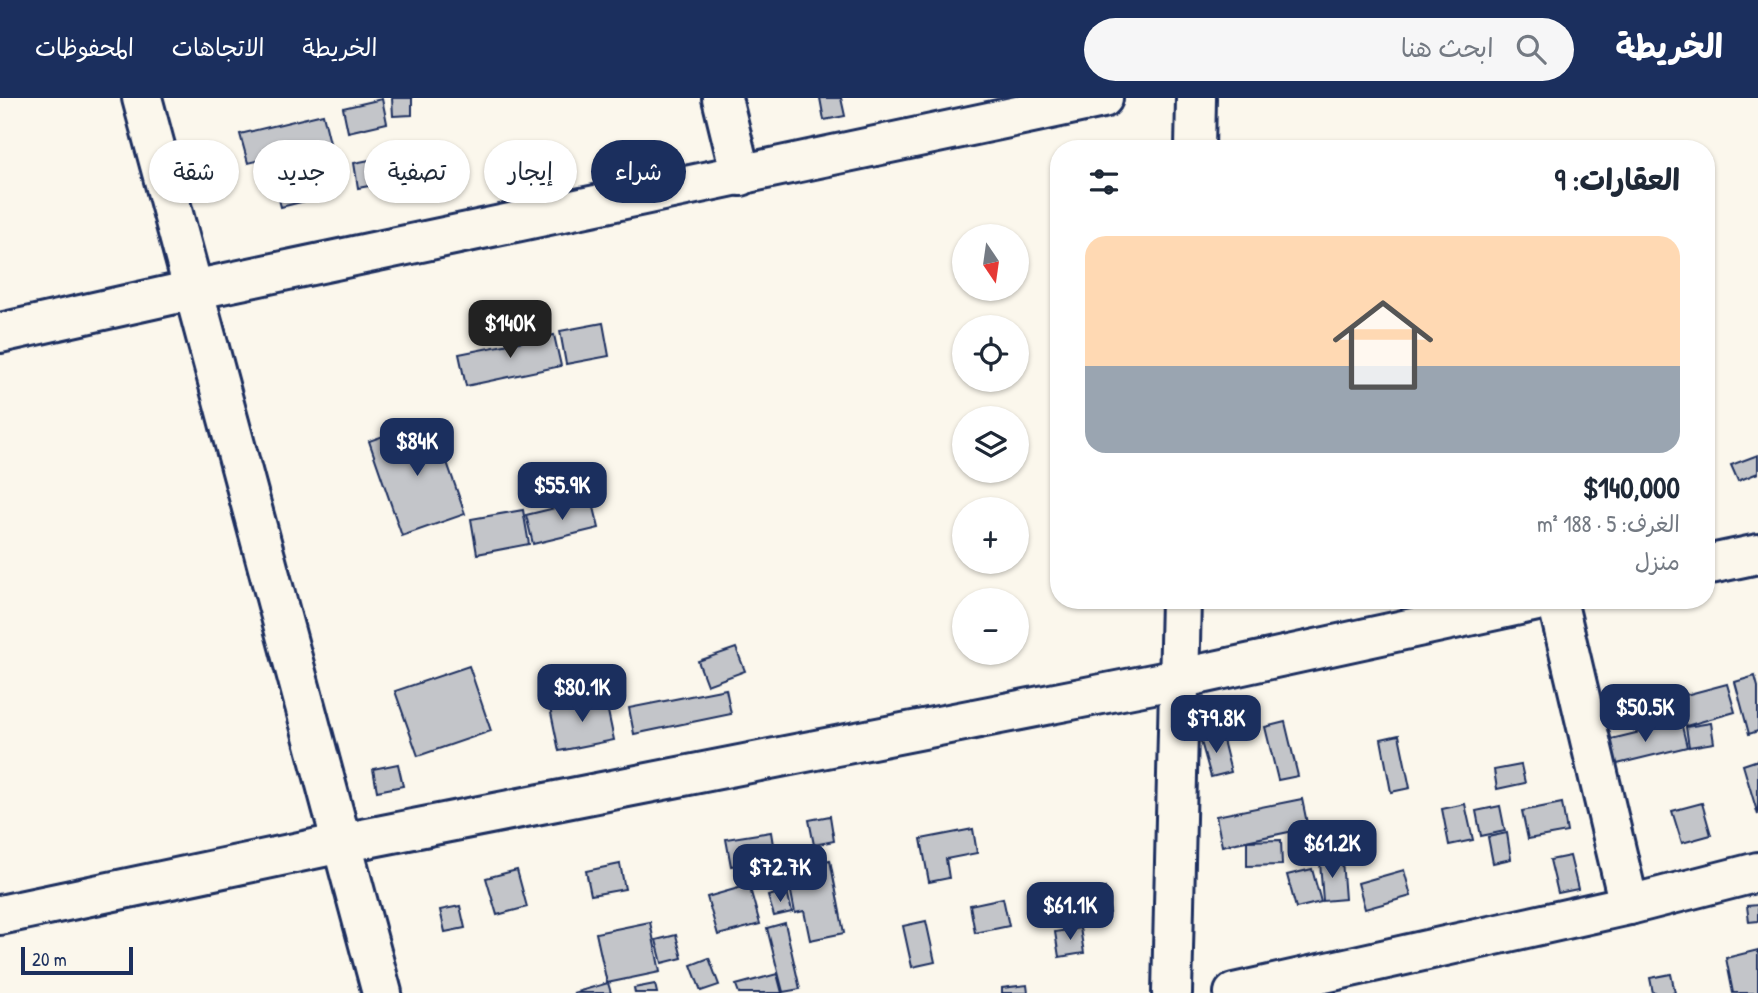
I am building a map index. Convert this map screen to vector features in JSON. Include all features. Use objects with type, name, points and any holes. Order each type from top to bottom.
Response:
[{"type":"street","points":[[142,98],[382,993]]},
{"type":"street","points":[[722,98],[741,176]]},
{"type":"street","points":[[0,333],[193,289],[1103,98]]},
{"type":"street","points":[[1195,140],[1196,98]]},
{"type":"street","points":[[1715,563],[1758,554]]},
{"type":"street","points":[[1172,993],[1181,609]]},
{"type":"street","points":[[0,915],[342,843],[1178,680],[1501,609]]},
{"type":"street","points":[[1559,609],[1629,905]]},
{"type":"street","points":[[1234,993],[1322,983],[1758,872]]},
{"type":"building","points":[[392,98],[412,98],[412,115],[393,116]]},
{"type":"building","points":[[820,98],[841,98],[845,116],[824,120]]},
{"type":"building","points":[[382,99],[387,123],[348,132],[343,108]]},
{"type":"building","points":[[323,114],[329,140],[253,140],[253,162],[248,163],[240,134]]},
{"type":"building","points":[[364,161],[364,187],[358,188],[354,163]]},
{"type":"building","points":[[280,203],[297,203],[281,207]]},
{"type":"building","points":[[603,323],[609,356],[566,364],[560,331]]},
{"type":"building","points":[[554,335],[561,366],[466,386],[459,354]]},
{"type":"building","points":[[432,419],[465,514],[402,536],[369,441]]},
{"type":"building","points":[[1758,455],[1758,473],[1738,481],[1731,465]]},
{"type":"building","points":[[592,499],[599,528],[533,544],[526,515]]},
{"type":"building","points":[[523,510],[529,544],[477,554],[471,519]]},
{"type":"building","points":[[736,648],[745,671],[707,685],[698,661]]},
{"type":"building","points":[[469,666],[491,731],[418,756],[395,691]]},
{"type":"building","points":[[1755,676],[1758,687],[1758,731],[1749,734],[1735,682]]},
{"type":"building","points":[[1727,684],[1735,712],[1686,726],[1678,697]]},
{"type":"building","points":[[726,689],[731,714],[634,734],[629,708]]},
{"type":"building","points":[[1651,693],[1658,720],[1629,728],[1622,702]]},
{"type":"building","points":[[605,697],[614,740],[559,751],[550,708]]},
{"type":"building","points":[[1285,722],[1298,776],[1278,780],[1265,727]]},
{"type":"building","points":[[1681,722],[1687,747],[1609,766],[1603,741]]},
{"type":"building","points":[[1711,723],[1714,743],[1689,747],[1686,727]]},
{"type":"building","points":[[1221,732],[1231,772],[1211,777],[1200,738]]},
{"type":"building","points":[[1399,735],[1410,788],[1391,792],[1381,739]]},
{"type":"building","points":[[1758,760],[1758,815],[1743,765]]},
{"type":"building","points":[[398,764],[403,786],[377,791],[373,769]]},
{"type":"building","points":[[1521,765],[1525,783],[1497,789],[1494,770]]},
{"type":"building","points":[[1302,799],[1308,828],[1222,846],[1216,816]]},
{"type":"building","points":[[1562,803],[1567,832],[1528,839],[1522,811]]},
{"type":"building","points":[[1702,803],[1711,835],[1682,843],[1672,811]]},
{"type":"building","points":[[1465,804],[1473,840],[1449,845],[1442,809]]},
{"type":"building","points":[[1500,806],[1505,831],[1481,836],[1476,811]]},
{"type":"building","points":[[830,816],[834,841],[814,845],[809,820]]},
{"type":"building","points":[[1326,826],[1333,855],[1317,860],[1309,831]]},
{"type":"building","points":[[973,829],[977,853],[946,859],[949,878],[929,882],[921,839]]},
{"type":"building","points":[[771,832],[775,858],[731,866],[726,839]]},
{"type":"building","points":[[1507,833],[1511,859],[1493,863],[1488,837]]},
{"type":"building","points":[[1281,840],[1282,865],[1247,866],[1247,841]]},
{"type":"building","points":[[1570,856],[1578,889],[1558,893],[1550,860]]},
{"type":"building","points":[[830,860],[844,933],[810,940],[804,911],[795,913],[790,887],[767,891],[764,873]]},
{"type":"building","points":[[1342,860],[1345,899],[1323,901],[1320,862]]},
{"type":"building","points":[[620,864],[625,889],[591,895],[586,871]]},
{"type":"building","points":[[1312,869],[1321,902],[1296,908],[1287,875]]},
{"type":"building","points":[[517,870],[527,907],[497,915],[486,878]]},
{"type":"building","points":[[1404,870],[1411,896],[1365,909],[1358,883]]},
{"type":"building","points":[[749,885],[760,924],[718,935],[707,897]]},
{"type":"building","points":[[1105,888],[1110,913],[1080,919],[1075,894]]},
{"type":"building","points":[[787,891],[792,912],[774,916],[768,896]]},
{"type":"building","points":[[1003,898],[1009,926],[975,933],[970,905]]},
{"type":"building","points":[[1758,905],[1758,921],[1749,922],[1747,906]]},
{"type":"building","points":[[460,906],[465,928],[445,932],[440,910]]},
{"type":"building","points":[[926,921],[935,962],[912,967],[903,926]]},
{"type":"building","points":[[650,922],[660,972],[607,983],[596,933]]},
{"type":"building","points":[[785,923],[800,989],[783,992],[767,928]]},
{"type":"building","points":[[1080,928],[1084,953],[1059,957],[1055,932]]},
{"type":"building","points":[[676,935],[682,958],[662,963],[656,940]]},
{"type":"building","points":[[1758,950],[1758,993],[1733,993],[1726,958]]},
{"type":"building","points":[[709,958],[719,985],[701,991],[691,965]]},
{"type":"building","points":[[777,974],[782,993],[739,993],[736,985]]},
{"type":"building","points":[[1671,974],[1675,993],[1653,993],[1650,978]]},
{"type":"building","points":[[608,983],[611,993],[573,993]]},
{"type":"building","points":[[655,984],[657,993],[635,993],[634,988]]},
{"type":"building","points":[[1027,985],[1028,993],[1002,993],[1002,988]]}]
